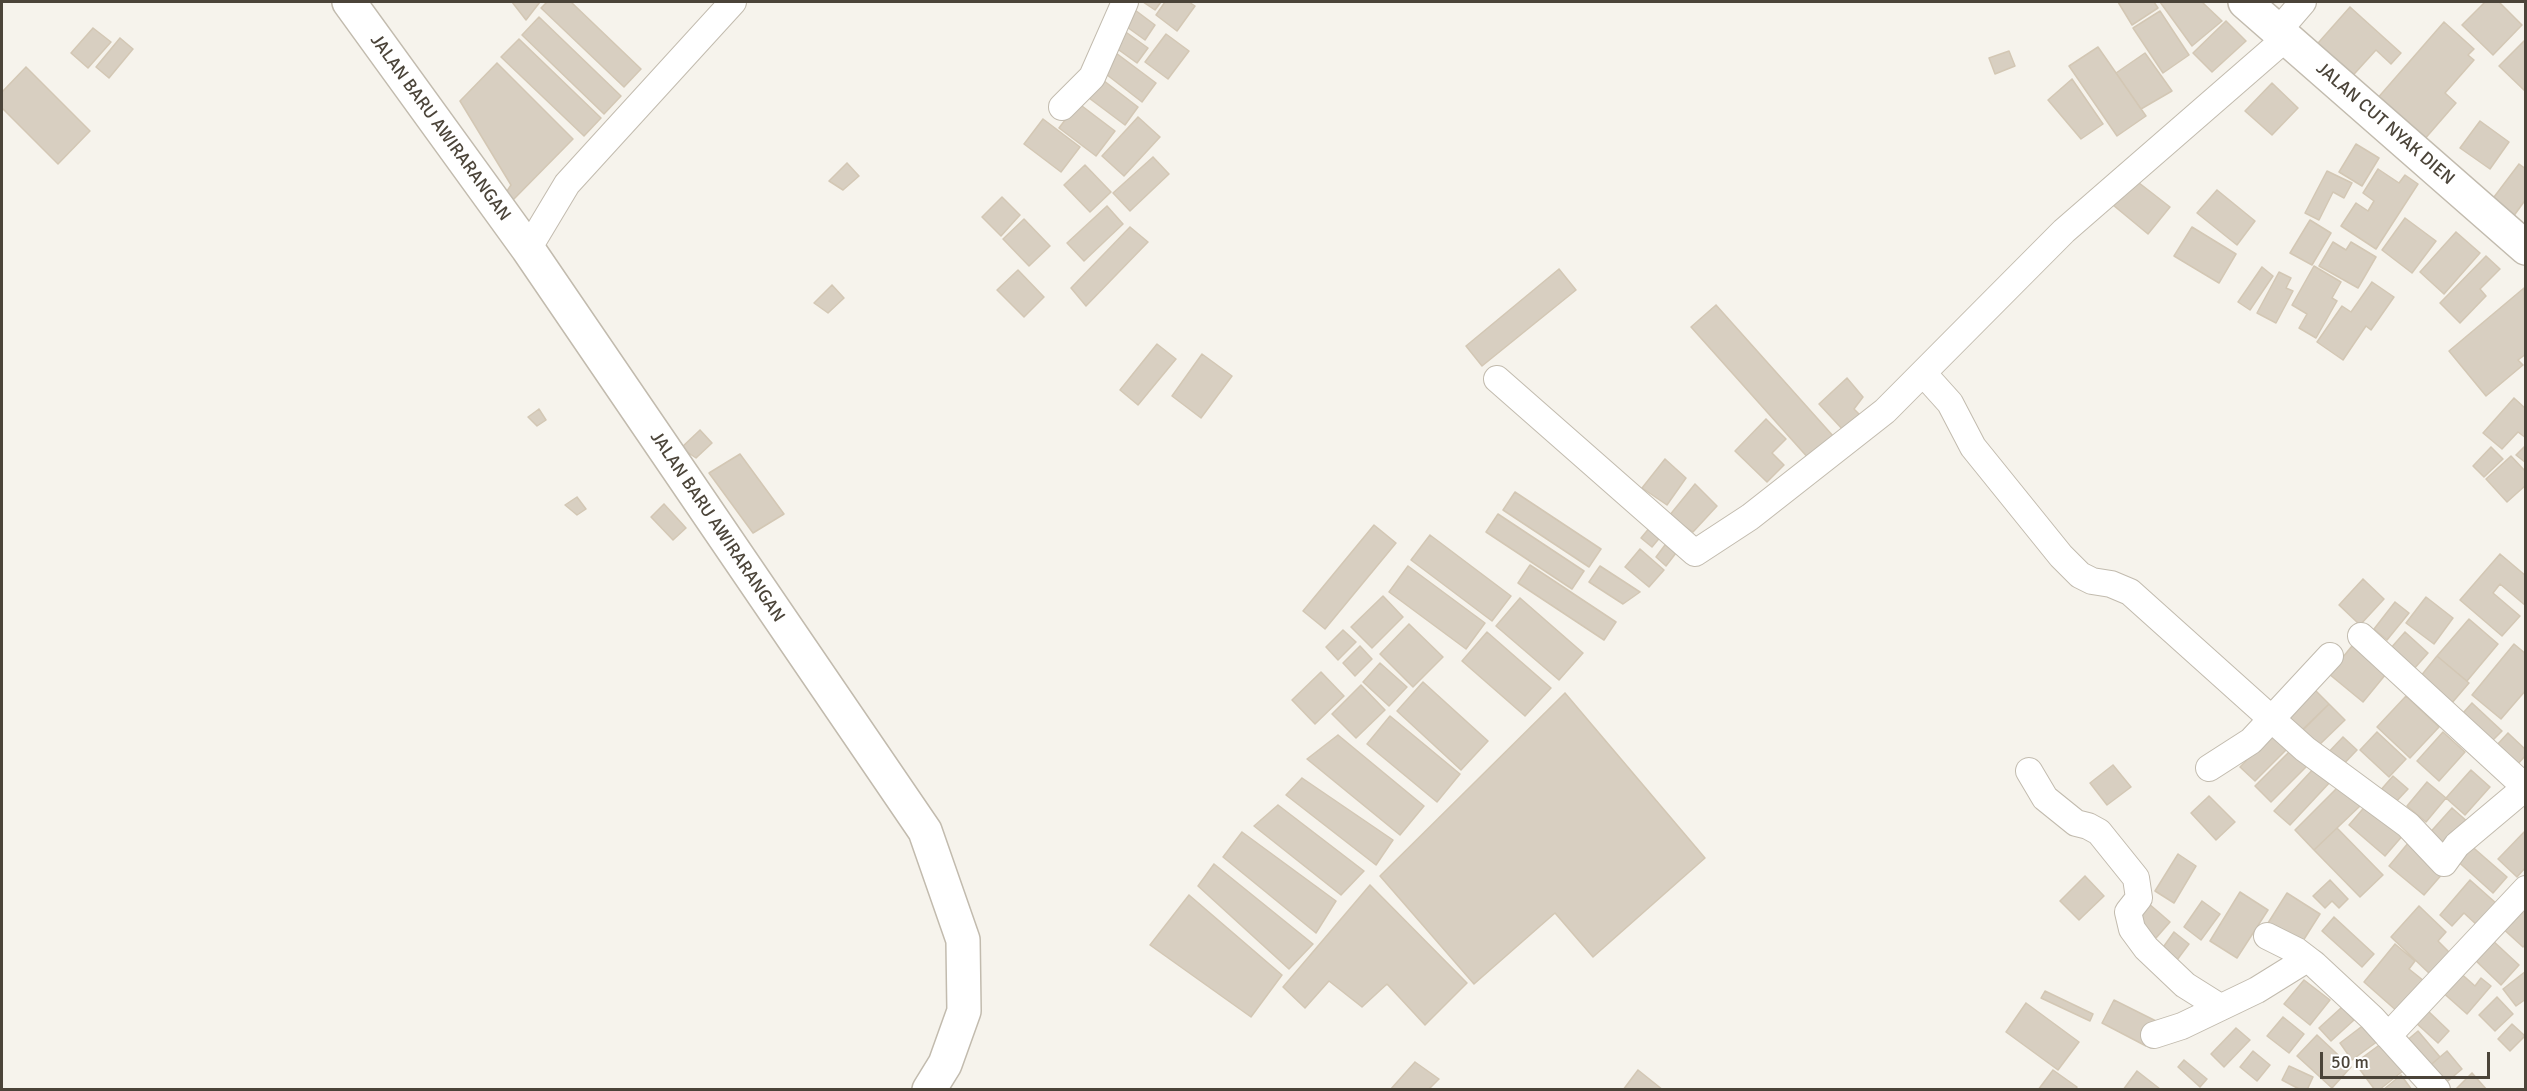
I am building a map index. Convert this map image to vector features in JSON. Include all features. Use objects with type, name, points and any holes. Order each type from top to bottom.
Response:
[{"type":"street","name":"JALAN BARU AWIRARANGAN","points":[[349,2],[528,249],[925,831],[963,940],[964,1011],[945,1064],[929,1089]]},
{"type":"street","points":[[528,249],[567,184],[733,2]]},
{"type":"street","points":[[1062,107],[1092,78],[1125,2]]},
{"type":"street","name":"JALAN CUT NYAK DIEN","points":[[2245,2],[2526,248]]},
{"type":"street","points":[[1497,379],[1695,553],[1750,517],[1885,411],[2064,231],[2282,34],[2303,2]]},
{"type":"street","points":[[1923,373],[1950,403],[1972,447],[2061,556],[2080,575],[2092,581],[2111,584],[2130,592],[2305,749],[2408,825],[2445,862],[2457,845],[2525,787],[2361,636]]},
{"type":"street","points":[[2210,768],[2251,741],[2330,657]]},
{"type":"street","points":[[2029,771],[2045,798],[2076,824],[2088,826],[2099,832],[2136,878],[2139,898],[2128,912],[2132,929],[2146,948],[2185,986],[2220,1006]]},
{"type":"street","points":[[2388,1036],[2526,889]]},
{"type":"street","points":[[2267,936],[2297,951],[2314,964],[2372,1018],[2437,1089]]},
{"type":"street","points":[[2154,1035],[2182,1026],[2220,1006],[2258,990],[2307,959],[2314,964]]},
{"type":"building","points":[[512,2],[540,2],[526,20]]},
{"type":"building","points":[[547,2],[571,2],[641,69],[624,87],[541,8]]},
{"type":"building","points":[[1143,2],[1161,2],[1155,10]]},
{"type":"building","points":[[1165,2],[1189,2],[1195,6],[1177,31],[1156,15]]},
{"type":"building","points":[[2118,2],[2154,2],[2158,8],[2132,25]]},
{"type":"building","points":[[2160,2],[2202,2],[2222,21],[2192,46]]},
{"type":"building","points":[[2485,2],[2499,2],[2522,25],[2493,55],[2462,25]]},
{"type":"building","points":[[1131,7],[1155,25],[1145,40],[1120,22]]},
{"type":"building","points":[[2350,7],[2401,53],[2391,64],[2376,50],[2346,83],[2311,51]]},
{"type":"building","points":[[2160,11],[2189,55],[2163,73],[2133,28]]},
{"type":"building","points":[[539,17],[621,96],[604,114],[522,35]]},
{"type":"building","points":[[2226,21],[2246,41],[2212,72],[2193,53]]},
{"type":"building","points":[[2444,22],[2474,49],[2468,55],[2474,60],[2445,93],[2456,103],[2423,141],[2376,100]]},
{"type":"building","points":[[93,28],[111,42],[88,68],[71,53]]},
{"type":"building","points":[[1123,30],[1148,48],[1137,63],[1112,45]]},
{"type":"building","points":[[1166,34],[1189,51],[1168,79],[1145,62]]},
{"type":"building","points":[[120,38],[133,49],[109,78],[96,67]]},
{"type":"building","points":[[519,39],[601,118],[584,136],[501,57]]},
{"type":"building","points":[[2526,39],[2526,92],[2499,66]]},
{"type":"building","points":[[2098,47],[2146,116],[2117,136],[2069,66]]},
{"type":"building","points":[[2009,51],[2015,66],[1995,74],[1989,58]]},
{"type":"building","points":[[1116,53],[1156,83],[1142,102],[1102,71]]},
{"type":"building","points":[[2145,53],[2172,91],[2141,109],[2116,73]]},
{"type":"building","points":[[497,63],[573,139],[512,201],[505,194],[511,185],[460,101]]},
{"type":"building","points":[[26,67],[90,131],[58,164],[2,108],[2,92]]},
{"type":"building","points":[[1099,77],[1138,107],[1125,125],[1085,95]]},
{"type":"building","points":[[2072,79],[2103,124],[2081,139],[2048,100]]},
{"type":"building","points":[[2272,83],[2298,108],[2272,135],[2245,111]]},
{"type":"building","points":[[1078,103],[1115,131],[1096,156],[1059,128]]},
{"type":"building","points":[[1138,117],[1160,137],[1124,176],[1102,156]]},
{"type":"building","points":[[1043,119],[1080,147],[1061,172],[1024,144]]},
{"type":"building","points":[[2480,121],[2509,142],[2490,169],[2460,148]]},
{"type":"building","points":[[2356,144],[2379,158],[2362,186],[2339,172]]},
{"type":"building","points":[[1153,157],[1169,174],[1130,211],[1113,193]]},
{"type":"building","points":[[847,163],[859,176],[843,190],[829,181]]},
{"type":"building","points":[[2519,164],[2526,169],[2526,199],[2513,217],[2491,201]]},
{"type":"building","points":[[1085,165],[1111,192],[1090,212],[1064,185]]},
{"type":"building","points":[[2378,169],[2399,183],[2405,175],[2418,184],[2376,249],[2341,226],[2356,203],[2368,211],[2374,201],[2363,193]]},
{"type":"building","points":[[2327,171],[2352,183],[2344,198],[2333,192],[2319,220],[2305,213]]},
{"type":"building","points":[[2134,179],[2170,207],[2148,234],[2113,205]]},
{"type":"building","points":[[2217,190],[2255,221],[2237,245],[2197,213]]},
{"type":"building","points":[[1002,197],[1020,215],[1001,236],[982,217]]},
{"type":"building","points":[[1107,206],[1123,224],[1084,261],[1067,243]]},
{"type":"building","points":[[2405,218],[2436,241],[2412,273],[2382,250]]},
{"type":"building","points":[[1024,219],[1050,246],[1029,266],[1003,239]]},
{"type":"building","points":[[2310,220],[2331,233],[2312,265],[2290,253]]},
{"type":"building","points":[[1130,227],[1148,242],[1086,306],[1071,288]]},
{"type":"building","points":[[2192,227],[2236,254],[2219,283],[2174,256]]},
{"type":"building","points":[[2456,232],[2480,253],[2444,294],[2420,272]]},
{"type":"building","points":[[2333,242],[2346,250],[2351,242],[2376,257],[2358,288],[2319,266]]},
{"type":"building","points":[[2486,256],[2500,269],[2480,289],[2486,296],[2460,323],[2440,303]]},
{"type":"building","points":[[2314,266],[2341,282],[2332,298],[2337,301],[2316,338],[2299,328],[2307,314],[2292,305]]},
{"type":"building","points":[[2262,267],[2273,276],[2250,310],[2238,302]]},
{"type":"building","points":[[1559,269],[1576,290],[1482,366],[1466,346]]},
{"type":"building","points":[[1018,270],[1044,297],[1024,317],[997,290]]},
{"type":"building","points":[[2279,272],[2291,278],[2286,288],[2293,291],[2276,323],[2257,313]]},
{"type":"building","points":[[2372,282],[2394,297],[2371,330],[2366,326],[2343,360],[2317,342],[2342,306],[2351,312]]},
{"type":"building","points":[[832,285],[844,298],[828,313],[814,303]]},
{"type":"building","points":[[2524,288],[2526,354],[2518,360],[2523,365],[2486,396],[2449,351]]},
{"type":"building","points":[[1716,305],[1834,437],[1810,460],[1691,327]]},
{"type":"building","points":[[1157,344],[1176,359],[1138,405],[1120,390]]},
{"type":"building","points":[[1202,354],[1232,376],[1201,418],[1172,396]]},
{"type":"building","points":[[1847,378],[1863,397],[1854,409],[1862,417],[1845,432],[1819,404]]},
{"type":"building","points":[[2514,398],[2526,409],[2526,438],[2518,432],[2502,449],[2483,433]]},
{"type":"building","points":[[539,409],[546,420],[537,426],[528,417]]},
{"type":"building","points":[[1766,419],[1786,439],[1772,453],[1784,465],[1767,482],[1735,451]]},
{"type":"building","points":[[700,430],[712,443],[696,458],[681,448]]},
{"type":"building","points":[[2526,445],[2526,463],[2516,455]]},
{"type":"building","points":[[2491,447],[2503,459],[2484,477],[2473,466]]},
{"type":"building","points":[[740,454],[784,514],[753,533],[709,473]]},
{"type":"building","points":[[2511,456],[2526,472],[2526,485],[2507,502],[2486,479]]},
{"type":"building","points":[[1665,459],[1686,478],[1667,505],[1642,488]]},
{"type":"building","points":[[1695,484],[1717,506],[1693,532],[1669,516]]},
{"type":"building","points":[[1515,492],[1601,549],[1589,567],[1503,510]]},
{"type":"building","points":[[577,497],[586,509],[577,515],[565,505]]},
{"type":"building","points":[[664,504],[686,528],[673,540],[651,517]]},
{"type":"building","points":[[1498,514],[1584,571],[1572,589],[1486,532]]},
{"type":"building","points":[[1374,525],[1396,543],[1325,629],[1303,611]]},
{"type":"building","points":[[1651,526],[1662,535],[1652,547],[1641,538]]},
{"type":"building","points":[[1430,535],[1511,596],[1492,621],[1411,560]]},
{"type":"building","points":[[1665,545],[1676,553],[1666,566],[1656,557]]},
{"type":"building","points":[[1640,549],[1664,570],[1649,587],[1625,567]]},
{"type":"building","points":[[2500,554],[2526,576],[2526,606],[2500,584],[2493,593],[2520,616],[2502,636],[2460,600]]},
{"type":"building","points":[[1530,565],[1616,622],[1604,640],[1518,583]]},
{"type":"building","points":[[1408,566],[1485,623],[1466,649],[1389,592]]},
{"type":"building","points":[[1600,566],[1640,592],[1623,604],[1589,582]]},
{"type":"building","points":[[2363,579],[2384,599],[2360,625],[2339,605]]},
{"type":"building","points":[[1383,596],[1403,617],[1372,648],[1351,627]]},
{"type":"building","points":[[2426,597],[2453,618],[2434,644],[2406,623]]},
{"type":"building","points":[[1520,598],[1583,653],[1559,680],[1496,626]]},
{"type":"building","points":[[2395,602],[2409,613],[2387,640],[2374,629]]},
{"type":"building","points":[[2469,619],[2498,644],[2467,681],[2437,656]]},
{"type":"building","points":[[1409,624],[1443,657],[1413,687],[1380,654]]},
{"type":"building","points":[[1343,630],[1356,642],[1338,660],[1326,647]]},
{"type":"building","points":[[1487,632],[1551,688],[1525,716],[1462,661]]},
{"type":"building","points":[[2405,632],[2428,653],[2413,670],[2390,649]]},
{"type":"building","points":[[2514,644],[2526,654],[2526,690],[2501,719],[2472,695]]},
{"type":"building","points":[[1360,646],[1372,659],[1355,676],[1343,663]]},
{"type":"building","points":[[2352,646],[2386,674],[2363,702],[2329,674]]},
{"type":"building","points":[[2437,656],[2469,683],[2451,704],[2420,677]]},
{"type":"building","points":[[1380,663],[1407,687],[1389,706],[1363,682]]},
{"type":"building","points":[[1321,672],[1344,696],[1315,724],[1292,700]]},
{"type":"building","points":[[1423,682],[1488,741],[1461,770],[1397,711]]},
{"type":"building","points":[[1361,685],[1385,710],[1356,738],[1332,714]]},
{"type":"building","points":[[2312,687],[2329,704],[2298,735],[2281,717]]},
{"type":"building","points":[[1565,693],[1705,858],[1593,957],[1555,913],[1474,984],[1380,876]]},
{"type":"building","points":[[2406,696],[2439,727],[2410,758],[2377,727]]},
{"type":"building","points":[[2472,703],[2502,731],[2491,742],[2462,714]]},
{"type":"building","points":[[2329,704],[2345,720],[2316,748],[2300,732]]},
{"type":"building","points":[[1390,716],[1460,774],[1437,802],[1367,744]]},
{"type":"building","points":[[2377,732],[2406,759],[2389,777],[2360,750]]},
{"type":"building","points":[[2443,732],[2465,752],[2439,781],[2417,761]]},
{"type":"building","points":[[2273,733],[2288,748],[2255,781],[2240,767]]},
{"type":"building","points":[[2508,733],[2526,750],[2526,755],[2516,766],[2495,747]]},
{"type":"building","points":[[1338,735],[1424,806],[1400,835],[1307,759]]},
{"type":"building","points":[[2343,737],[2357,750],[2338,770],[2324,757]]},
{"type":"building","points":[[2292,749],[2308,765],[2271,802],[2255,786]]},
{"type":"building","points":[[2113,765],[2131,787],[2107,805],[2090,783]]},
{"type":"building","points":[[2316,766],[2332,780],[2290,825],[2274,811]]},
{"type":"building","points":[[2471,770],[2490,787],[2465,815],[2446,798]]},
{"type":"building","points":[[2393,776],[2408,789],[2393,805],[2379,792]]},
{"type":"building","points":[[1302,778],[1393,840],[1376,865],[1286,795]]},
{"type":"building","points":[[2427,782],[2446,798],[2426,822],[2407,806]]},
{"type":"building","points":[[2340,785],[2360,806],[2314,850],[2295,830]]},
{"type":"building","points":[[2209,796],[2235,822],[2216,840],[2191,813]]},
{"type":"building","points":[[2368,803],[2404,834],[2385,856],[2349,825]]},
{"type":"building","points":[[1278,805],[1364,871],[1341,895],[1254,826]]},
{"type":"building","points":[[2452,808],[2469,823],[2444,852],[2426,837]]},
{"type":"building","points":[[2337,828],[2383,875],[2360,897],[2314,850]]},
{"type":"building","points":[[2526,830],[2526,867],[2517,877],[2498,859]]},
{"type":"building","points":[[1242,832],[1336,901],[1316,933],[1223,857]]},
{"type":"building","points":[[2409,842],[2444,872],[2424,895],[2389,866]]},
{"type":"building","points":[[2468,843],[2507,877],[2493,893],[2454,858]]},
{"type":"building","points":[[2178,854],[2196,866],[2174,903],[2155,891]]},
{"type":"building","points":[[1214,864],[1313,944],[1289,969],[1198,886]]},
{"type":"building","points":[[2085,876],[2104,896],[2079,920],[2060,901]]},
{"type":"building","points":[[2330,880],[2348,899],[2339,908],[2332,901],[2325,908],[2313,896]]},
{"type":"building","points":[[2470,880],[2497,904],[2478,926],[2464,913],[2452,926],[2440,915]]},
{"type":"building","points":[[1370,885],[1467,983],[1425,1025],[1387,984],[1362,1007],[1329,981],[1305,1008],[1283,987]]},
{"type":"building","points":[[2240,892],[2268,910],[2237,958],[2210,941]]},
{"type":"building","points":[[2287,893],[2320,914],[2301,944],[2268,923]]},
{"type":"building","points":[[1189,895],[1282,975],[1251,1017],[1150,945]]},
{"type":"building","points":[[2202,901],[2220,914],[2201,940],[2184,927]]},
{"type":"building","points":[[2148,903],[2170,922],[2156,938],[2134,920]]},
{"type":"building","points":[[2519,905],[2526,911],[2526,944],[2523,947],[2500,926]]},
{"type":"building","points":[[2419,906],[2446,932],[2438,941],[2451,954],[2431,975],[2391,937]]},
{"type":"building","points":[[2334,917],[2374,954],[2362,967],[2322,931]]},
{"type":"building","points":[[2174,932],[2189,944],[2174,964],[2159,953]]},
{"type":"building","points":[[2491,939],[2519,965],[2501,985],[2473,958]]},
{"type":"building","points":[[2395,944],[2415,961],[2409,969],[2424,981],[2398,1012],[2364,982]]},
{"type":"building","points":[[2457,970],[2475,986],[2481,978],[2491,986],[2467,1014],[2440,990]]},
{"type":"building","points":[[2526,971],[2526,999],[2516,1006],[2503,989]]},
{"type":"building","points":[[2304,980],[2330,1000],[2310,1025],[2284,1004]]},
{"type":"building","points":[[2045,991],[2093,1014],[2090,1021],[2041,998]]},
{"type":"building","points":[[2497,997],[2513,1014],[2495,1031],[2479,1015]]},
{"type":"building","points":[[2114,1000],[2158,1022],[2146,1046],[2102,1023]]},
{"type":"building","points":[[2026,1003],[2079,1042],[2058,1070],[2006,1032]]},
{"type":"building","points":[[2342,1007],[2354,1020],[2331,1041],[2319,1028]]},
{"type":"building","points":[[2426,1009],[2449,1031],[2438,1043],[2415,1022]]},
{"type":"building","points":[[2283,1017],[2304,1034],[2289,1053],[2267,1036]]},
{"type":"building","points":[[2365,1024],[2378,1041],[2352,1060],[2340,1043]]},
{"type":"building","points":[[2512,1024],[2525,1036],[2510,1051],[2498,1039]]},
{"type":"building","points":[[2236,1028],[2250,1040],[2224,1067],[2211,1054]]},
{"type":"building","points":[[2418,1031],[2440,1057],[2427,1068],[2405,1042]]},
{"type":"building","points":[[2317,1035],[2351,1067],[2332,1088],[2297,1056]]},
{"type":"building","points":[[2382,1043],[2403,1071],[2379,1090],[2375,1090],[2355,1063]]},
{"type":"building","points":[[2253,1051],[2270,1065],[2257,1081],[2240,1067]]},
{"type":"building","points":[[2447,1051],[2462,1069],[2442,1086],[2427,1068]]},
{"type":"building","points":[[2184,1060],[2207,1079],[2200,1087],[2178,1067]]},
{"type":"building","points":[[1415,1062],[1439,1079],[1428,1090],[1390,1090]]},
{"type":"building","points":[[2289,1066],[2313,1077],[2307,1090],[2301,1090],[2282,1080]]},
{"type":"building","points":[[1638,1070],[1663,1090],[1623,1090]]},
{"type":"building","points":[[2053,1070],[2077,1087],[2075,1090],[2038,1090]]},
{"type":"building","points":[[2137,1071],[2160,1089],[2160,1090],[2123,1090]]},
{"type":"building","points":[[2472,1073],[2487,1090],[2455,1090]]},
{"type":"building","points":[[2401,1075],[2412,1090],[2383,1090]]}]
